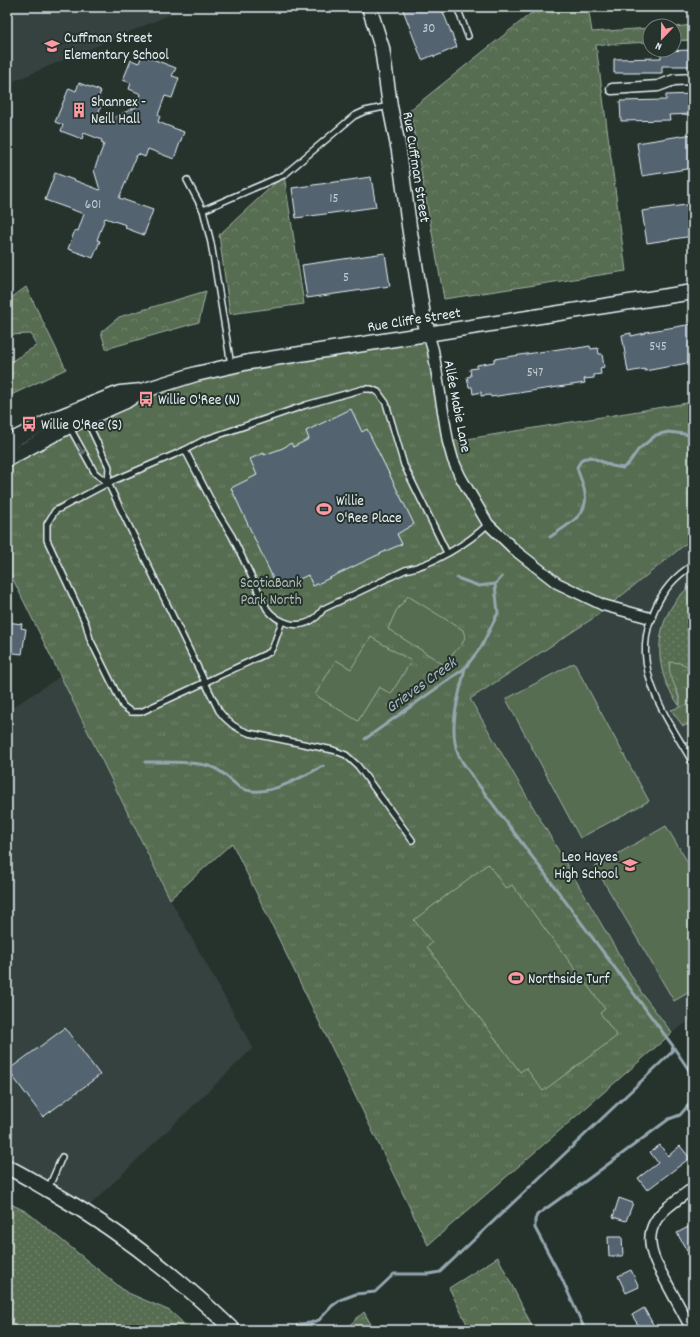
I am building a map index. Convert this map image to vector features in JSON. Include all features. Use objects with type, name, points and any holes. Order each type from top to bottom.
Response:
[{"type":"main road","name":"Rue Cuffman Street","points":[[369,7],[382,48],[423,315],[428,333]]},
{"type":"main road","name":"Rue Cliffe Street","points":[[7,458],[69,426],[83,413],[120,393],[142,390],[196,374],[231,366],[428,333],[693,292]]},
{"type":"main road","name":"Rue Cliffe Street","points":[[7,444],[18,437],[69,426]]},
{"type":"main road","points":[[7,1167],[84,1211],[147,1254],[201,1299],[234,1330]]},
{"type":"street","points":[[612,88],[658,86],[674,80],[693,79]]},
{"type":"street","name":"Allée Mabie Lane","points":[[428,333],[433,350],[448,442],[453,460],[460,476],[488,524],[516,551],[557,583],[603,605],[650,618]]},
{"type":"street","points":[[692,1330],[656,1263],[651,1252],[650,1238],[654,1223],[663,1211],[693,1188]]},
{"type":"lane","points":[[457,7],[468,36]]},
{"type":"lane","points":[[203,210],[284,175],[354,116],[365,111],[390,106]]},
{"type":"lane","points":[[187,180],[203,210],[211,243],[231,366]]},
{"type":"lane","points":[[282,621],[274,647],[270,652],[141,712],[131,712],[123,706],[90,639],[86,624],[47,540],[47,524],[55,511],[108,483],[185,450],[204,440],[306,405],[363,389],[371,389],[378,392],[386,403],[404,465],[447,553]]},
{"type":"lane","points":[[83,413],[109,467],[108,483]]},
{"type":"lane","points":[[69,426],[95,473],[108,483],[223,717],[238,729],[257,735],[341,752],[353,760],[412,840]]},
{"type":"lane","points":[[185,450],[216,510],[232,536],[267,609],[272,615],[282,621],[298,625],[307,623],[315,618],[323,609],[380,581],[405,570],[416,568],[447,553],[478,534],[488,524]]},
{"type":"lane","points":[[693,565],[668,585],[657,602],[650,618],[644,651],[646,668],[654,692],[693,763]]},
{"type":"lane","points":[[48,1190],[62,1157]]},
{"type":"shaded area","name":"Cuffman Street Elementary School","points":[[7,7],[188,7],[7,84]]},
{"type":"shaded area","name":"Leo Hayes High School","points":[[693,538],[693,1018],[672,1033],[641,992],[470,699],[595,617]]},
{"type":"shaded area","points":[[61,676],[170,899],[253,1048],[84,1211],[7,1167],[7,711]]},
{"type":"green space","points":[[539,7],[588,7],[592,32],[642,29],[642,42],[596,45],[626,271],[444,299],[410,110]]},
{"type":"green space","points":[[693,25],[693,40],[682,41],[682,26]]},
{"type":"green space","points":[[284,175],[304,304],[230,314],[219,235]]},
{"type":"green space","points":[[26,287],[66,369],[9,396],[7,391],[7,364],[36,346],[31,334],[7,335],[7,301]]},
{"type":"green space","points":[[206,291],[199,322],[106,349],[101,332],[119,317]]},
{"type":"green space","name":"ScotiaBank Park North","points":[[428,333],[449,442],[693,402],[693,538],[595,617],[470,699],[641,992],[672,1033],[428,1245],[232,843],[170,899],[7,567],[7,459],[59,431],[196,374]]},
{"type":"green space","points":[[693,584],[693,673],[689,667],[676,689],[680,701],[680,707],[668,688],[662,671],[660,644],[666,617],[682,594]]},
{"type":"green space","points":[[408,596],[463,630],[465,637],[462,644],[443,664],[388,629],[396,611]]},
{"type":"green space","points":[[371,637],[411,661],[391,694],[379,687],[358,721],[315,695],[336,660],[351,669]]},
{"type":"green space","points":[[670,662],[683,664],[693,673],[693,723],[683,726],[671,710],[680,707],[680,701],[670,674]]},
{"type":"green space","points":[[574,663],[649,801],[580,838],[506,699]]},
{"type":"green space","points":[[666,826],[693,871],[693,990],[674,1001],[595,867]]},
{"type":"green space","name":"Northside Turf","points":[[488,864],[506,889],[512,885],[605,1009],[600,1013],[617,1036],[543,1091],[526,1068],[520,1072],[427,947],[432,943],[414,920]]},
{"type":"green space","points":[[7,1202],[27,1212],[126,1292],[170,1311],[191,1330],[7,1330]]},
{"type":"green space","points":[[498,1257],[534,1330],[470,1330],[449,1288]]},
{"type":"green space","points":[[364,1312],[374,1330],[344,1330]]},
{"type":"building","points":[[402,7],[441,7],[457,47],[434,57],[434,55],[422,60]]},
{"type":"building","points":[[682,50],[693,50],[693,66],[662,66],[662,73],[614,73],[614,59],[682,58]]},
{"type":"building","points":[[142,55],[176,68],[172,76],[179,78],[172,98],[165,96],[158,115],[160,116],[158,122],[184,132],[174,159],[148,149],[145,157],[138,154],[136,156],[119,198],[153,210],[144,235],[125,228],[126,225],[105,218],[97,240],[100,241],[93,258],[68,249],[75,230],[78,231],[84,214],[45,200],[55,173],[100,190],[94,170],[104,144],[101,143],[102,140],[84,133],[82,139],[61,131],[63,125],[55,122],[69,88],[76,91],[79,83],[101,91],[98,99],[103,101],[98,114],[111,119],[136,107],[141,94],[129,89],[131,83],[123,80],[131,60],[139,63]]},
{"type":"building","points":[[693,94],[693,114],[669,115],[670,120],[621,121],[620,101],[666,100],[666,95]]},
{"type":"building","points":[[693,134],[693,168],[642,176],[637,143]]},
{"type":"building","points":[[371,177],[376,207],[296,218],[292,188]]},
{"type":"building","points":[[693,204],[693,236],[647,243],[642,211]]},
{"type":"building","points":[[385,253],[390,286],[307,298],[302,265]]},
{"type":"building","points":[[693,324],[693,362],[645,371],[645,369],[628,372],[622,335],[631,333],[631,336],[645,332]]},
{"type":"building","points":[[590,346],[591,349],[598,348],[599,354],[602,354],[604,367],[600,368],[601,374],[594,375],[594,378],[584,379],[585,383],[491,397],[490,395],[481,396],[481,392],[473,394],[472,387],[469,387],[467,377],[471,376],[470,369],[477,368],[477,365],[494,362],[494,359],[572,347],[572,349]]},
{"type":"building","name":"Willie O'Ree Place","points":[[351,409],[362,432],[367,429],[414,524],[397,534],[402,544],[313,586],[308,575],[278,589],[231,488],[257,475],[250,459],[264,453],[264,455],[283,448],[291,443],[293,447],[309,439],[306,431]]},
{"type":"building","points":[[7,622],[22,624],[21,628],[26,629],[22,654],[7,652]]},
{"type":"building","points":[[65,1028],[100,1075],[43,1117],[8,1070]]},
{"type":"building","points":[[660,1145],[668,1156],[680,1146],[690,1158],[647,1190],[638,1178],[658,1163],[650,1152]]},
{"type":"building","points":[[619,1198],[633,1203],[626,1221],[613,1217]]},
{"type":"building","points":[[690,1226],[693,1231],[693,1248],[687,1251],[677,1233]]},
{"type":"building","points":[[608,1237],[622,1237],[623,1256],[609,1256]]},
{"type":"building","points":[[631,1270],[639,1287],[626,1293],[618,1276]]},
{"type":"building","points":[[644,1308],[654,1326],[648,1330],[641,1330],[632,1315]]},
{"type":"waterway","name":"Grieves Creek","points":[[550,537],[575,520],[583,508],[585,502],[584,487],[577,467],[582,459],[591,457],[612,466],[623,468],[629,463],[638,450],[656,435],[668,432],[693,435]]},
{"type":"waterway","name":"Grieves Creek","points":[[365,739],[465,668],[481,647],[498,613],[495,584],[502,577]]},
{"type":"waterway","points":[[457,578],[479,586],[495,584]]},
{"type":"waterway","points":[[296,1330],[297,1326],[300,1324],[319,1320],[340,1300],[356,1294],[375,1292],[394,1274],[429,1274],[440,1272],[672,1052],[673,1046],[475,780],[458,754],[455,743],[454,722],[465,668]]},
{"type":"waterway","name":"Grieves Creek","points":[[145,762],[202,764],[213,767],[239,787],[249,791],[259,791],[282,786],[323,766]]},
{"type":"waterway","points":[[674,1048],[693,1076]]},
{"type":"waterway","points":[[585,1330],[561,1277],[535,1228],[535,1220],[537,1215],[669,1119],[680,1115],[693,1100]]},
{"type":"place","name":"Cuffman Street Elementary School","points":[[52,46]]},
{"type":"place","name":"Shannex - Neill Hall","points":[[79,110]]},
{"type":"place","name":"Willie O'Ree (N)","points":[[146,399]]},
{"type":"place","name":"Willie O'Ree (S)","points":[[29,424]]},
{"type":"place","name":"Willie O'Ree Place","points":[[324,509]]},
{"type":"place","name":"Leo Hayes High School","points":[[630,865]]},
{"type":"place","name":"Northside Turf","points":[[516,978]]}]
